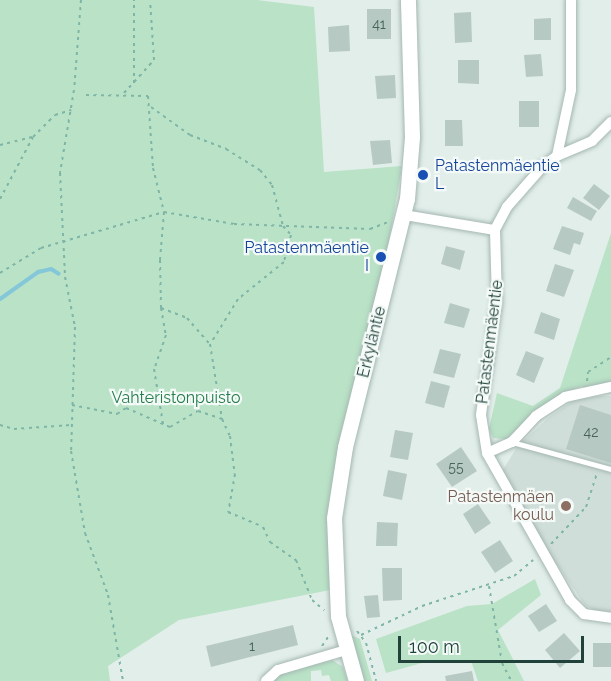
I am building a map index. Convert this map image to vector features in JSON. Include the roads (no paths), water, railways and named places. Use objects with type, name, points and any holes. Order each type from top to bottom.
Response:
[{"type":"street","name":"Erkyläntie","points":[[356,681],[339,623],[334,569],[338,486],[404,215],[412,137],[408,0]]},
{"type":"street","points":[[557,156],[571,90],[571,0]]},
{"type":"street","points":[[404,215],[495,230],[514,198],[543,166],[557,156],[592,141],[611,122]]},
{"type":"street","name":"Patastenmäentie","points":[[495,230],[497,302],[481,415],[487,453],[570,600],[584,614],[611,618]]},
{"type":"street","points":[[487,453],[512,442],[536,416],[565,397],[586,390],[611,387]]},
{"type":"street","points":[[266,681],[278,670],[346,650]]},
{"type":"lane","points":[[512,442],[611,469]]},
{"type":"waterway","points":[[0,299],[38,272],[51,269],[59,274]]},
{"type":"place","name":"Patastenmäentie L","points":[[423,175]]},
{"type":"place","name":"Patastenmäentie I","points":[[381,257]]},
{"type":"place","name":"Patastenmäen koulu","points":[[566,506]]},
{"type":"park label","name":"Vahteristonpuisto","points":[[176,398]]}]
